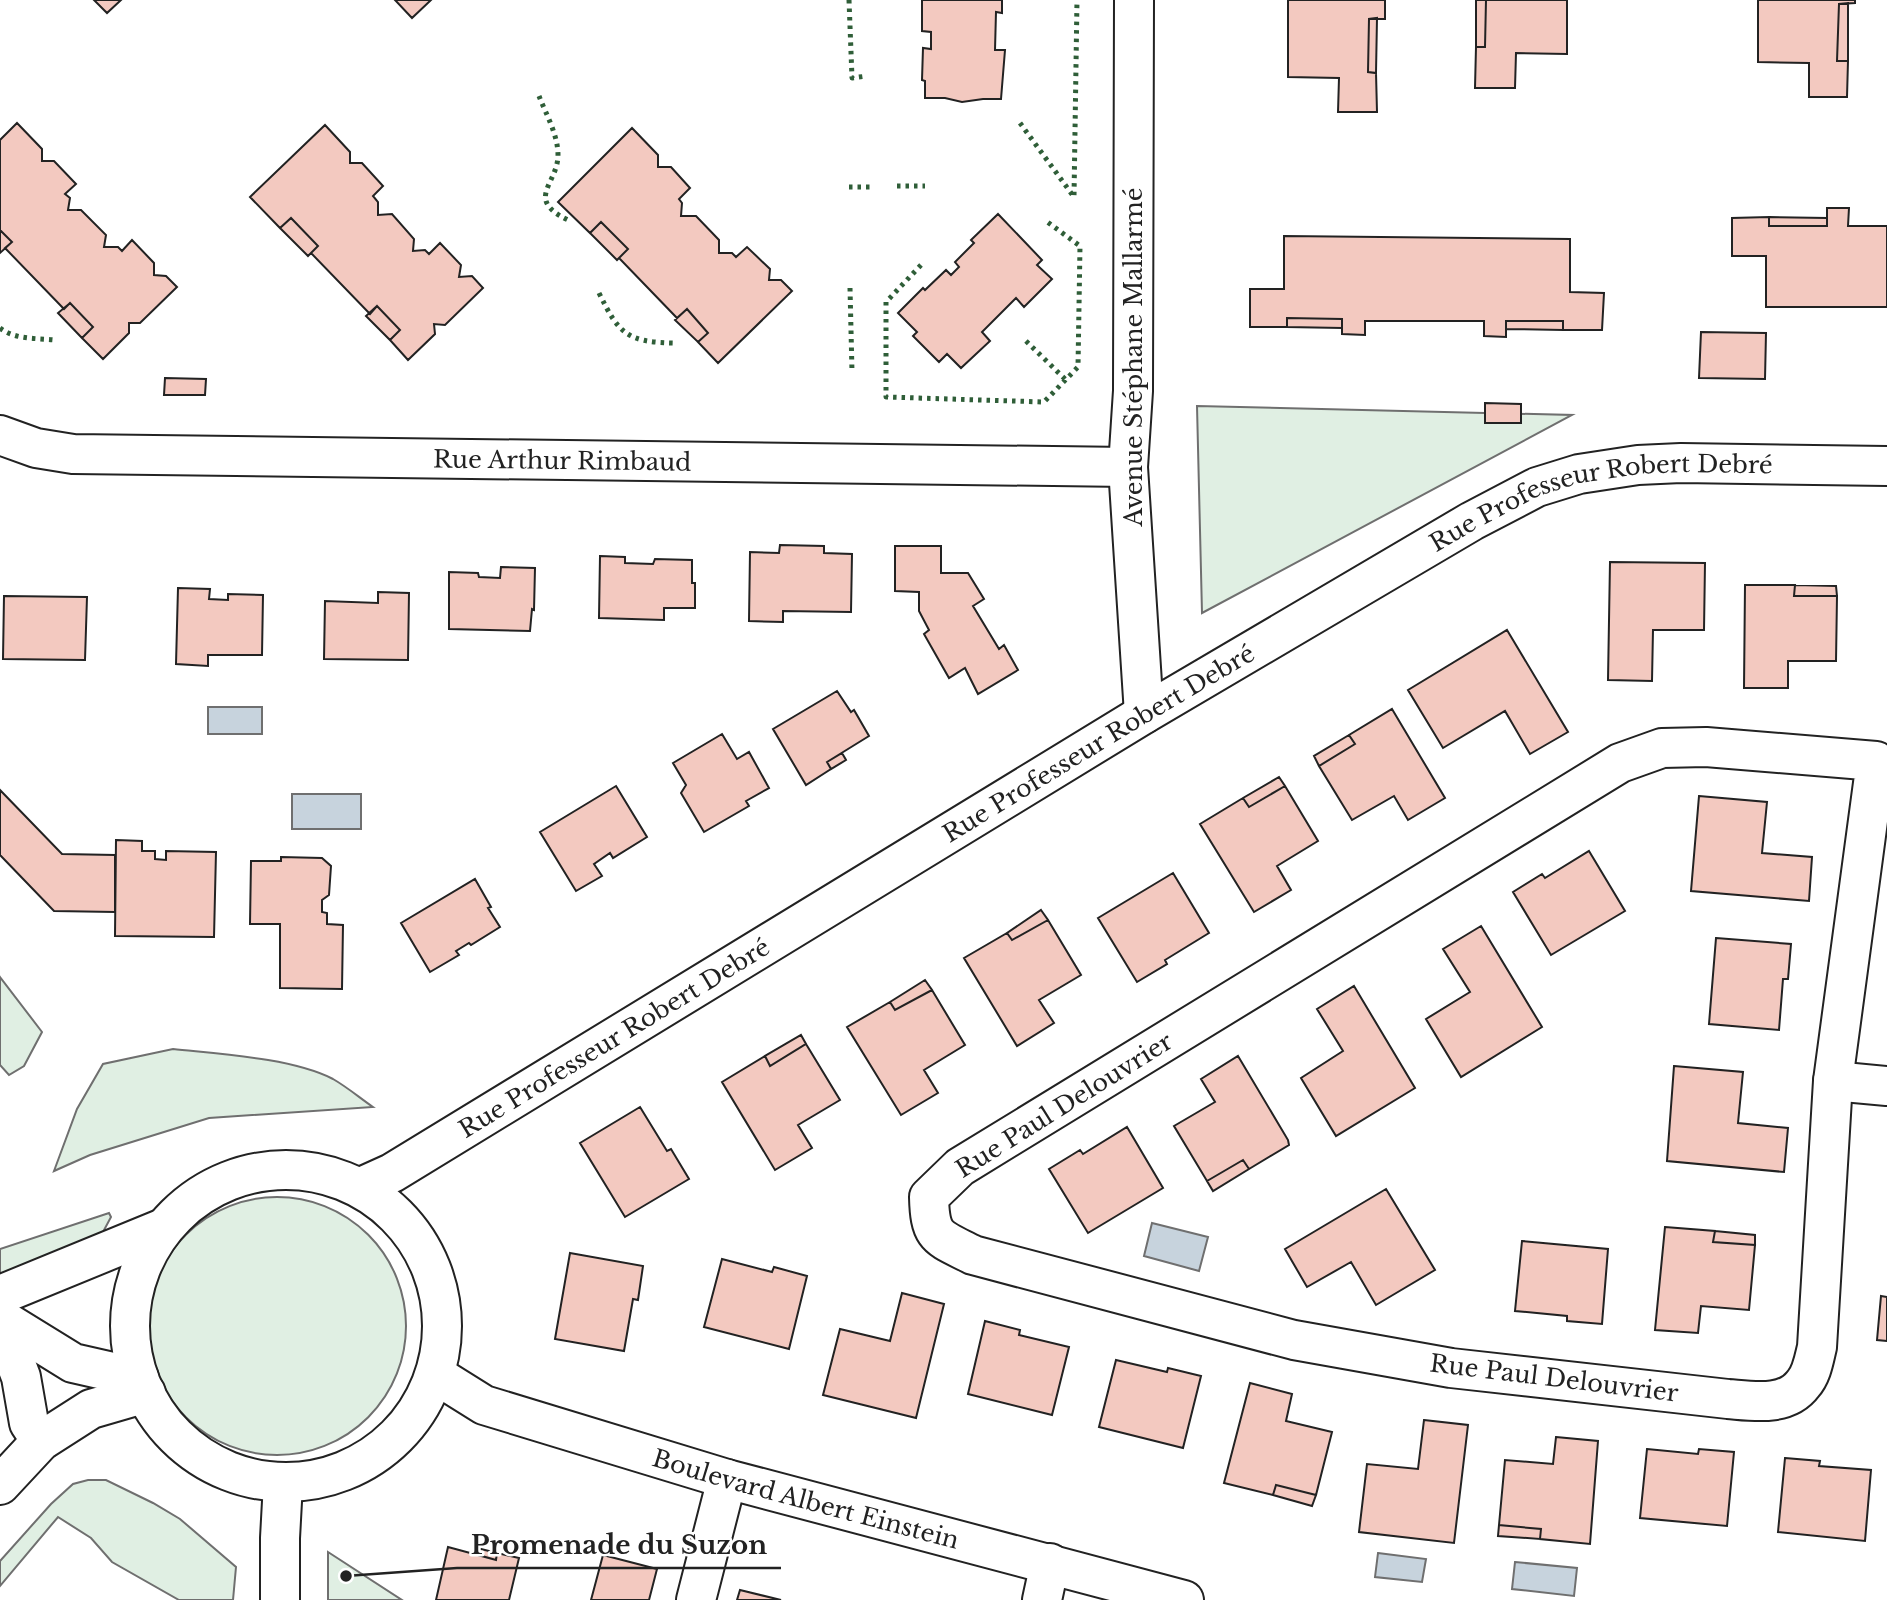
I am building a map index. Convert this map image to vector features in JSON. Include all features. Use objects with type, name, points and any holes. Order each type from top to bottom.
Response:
[{"type":"street","name":"Avenue Stéphane Mallarmé","points":[[1134,0],[1133,391],[1128,467],[1144,714]]},
{"type":"street","name":"Rue Arthur Rimbaud","points":[[0,435],[36,448],[73,454],[1128,467]]},
{"type":"street","name":"Rue Professeur Robert Debré","points":[[361,1187],[392,1173],[1144,714],[1472,520],[1537,487],[1578,474],[1681,463],[1887,466]]},
{"type":"street","name":"Rue Paul Delouvrier","points":[[1706,747],[1876,761],[1833,1081],[1817,1347],[1812,1367],[1803,1384],[1792,1394],[1774,1401],[1740,1400],[1451,1368],[1294,1340],[973,1255],[938,1237],[930,1219],[929,1197],[960,1167],[1620,763],[1662,748],[1706,747]]},
{"type":"street","points":[[1833,1081],[1887,1086]]},
{"type":"street","points":[[0,1295],[161,1229],[203,1191],[249,1172],[324,1173],[361,1187],[411,1231],[440,1290],[443,1315],[440,1362],[415,1417],[378,1454],[325,1479],[295,1483],[259,1481],[210,1464],[157,1416],[135,1369],[128,1335],[133,1286],[161,1229]]},
{"type":"street","points":[[0,1318],[73,1363],[143,1386]]},
{"type":"street","points":[[0,1335],[10,1348],[21,1377],[29,1423],[41,1441]]},
{"type":"street","name":"Boulevard Albert Einstein","points":[[436,1375],[484,1405],[727,1479],[1184,1600]]},
{"type":"street","points":[[0,1485],[41,1441],[92,1409],[143,1386]]},
{"type":"street","points":[[696,1600],[727,1479]]},
{"type":"street","points":[[280,1600],[283,1483]]},
{"type":"street","points":[[1042,1600],[1050,1563]]},
{"type":"green space","points":[[1197,406],[1572,415],[1202,613]]},
{"type":"green space","points":[[0,977],[42,1032],[24,1066],[9,1075],[0,1065]]},
{"type":"green space","points":[[173,1049],[255,1058],[297,1066],[333,1079],[373,1107],[209,1118],[90,1155],[54,1171],[77,1109],[103,1064]]},
{"type":"green space","points":[[277,1197],[302,1200],[338,1212],[359,1226],[377,1244],[396,1277],[406,1326],[403,1351],[391,1387],[377,1408],[359,1426],[326,1445],[277,1455],[252,1452],[216,1440],[195,1426],[177,1408],[158,1375],[148,1326],[151,1301],[163,1265],[177,1244],[195,1226],[228,1207]]},
{"type":"green space","points":[[109,1213],[111,1217],[103,1232],[62,1257],[0,1278],[0,1249]]},
{"type":"green space","points":[[88,1480],[106,1480],[180,1519],[236,1567],[233,1600],[179,1600],[112,1562],[91,1538],[58,1517],[0,1586],[0,1561],[51,1504],[73,1484]]},
{"type":"green space","points":[[328,1552],[402,1600],[328,1600]]},
{"type":"shaded area","points":[[208,707],[262,707],[262,734],[208,734]]},
{"type":"shaded area","points":[[292,794],[361,794],[361,829],[292,829]]},
{"type":"shaded area","points":[[1152,1223],[1208,1237],[1199,1271],[1144,1256]]},
{"type":"shaded area","points":[[1378,1553],[1426,1559],[1422,1582],[1375,1577]]},
{"type":"shaded area","points":[[1515,1562],[1577,1568],[1574,1596],[1512,1589]]},
{"type":"building","points":[[94,0],[121,0],[107,13]]},
{"type":"building","points":[[395,0],[431,0],[412,18]]},
{"type":"building","points":[[922,0],[1002,0],[1002,13],[996,12],[995,50],[1005,50],[1001,99],[962,102],[945,98],[925,98],[925,81],[922,80],[923,48],[931,49],[931,32],[922,31]]},
{"type":"building","points":[[1288,0],[1385,0],[1385,19],[1369,19],[1368,72],[1376,73],[1377,112],[1338,112],[1339,78],[1288,77]]},
{"type":"building","points":[[1476,0],[1486,0],[1485,47],[1476,47]]},
{"type":"building","points":[[1486,0],[1567,0],[1567,54],[1516,53],[1515,88],[1475,88],[1476,47],[1485,47]]},
{"type":"building","points":[[1758,0],[1855,0],[1855,3],[1839,4],[1837,61],[1848,61],[1847,97],[1809,97],[1809,63],[1758,62]]},
{"type":"building","points":[[1848,3],[1848,61],[1837,61],[1839,4]]},
{"type":"building","points":[[1377,18],[1376,73],[1368,72],[1369,19]]},
{"type":"building","points":[[17,123],[42,149],[42,161],[54,161],[76,184],[65,194],[70,198],[68,210],[81,210],[106,235],[104,247],[118,247],[122,251],[132,240],[154,263],[154,275],[166,276],[177,287],[140,323],[129,323],[129,333],[103,359],[82,338],[93,327],[70,303],[64,309],[5,248],[12,242],[0,230],[0,140]]},
{"type":"building","points":[[325,125],[350,152],[350,163],[362,163],[383,186],[373,196],[378,202],[378,215],[392,214],[414,239],[413,251],[425,250],[429,254],[440,243],[461,265],[459,277],[472,276],[483,288],[445,325],[434,324],[435,334],[408,360],[390,340],[400,330],[377,306],[370,314],[311,253],[318,246],[291,218],[280,228],[250,197]]},
{"type":"building","points":[[632,128],[658,155],[658,167],[671,167],[690,188],[679,199],[682,203],[681,216],[696,216],[719,240],[719,253],[732,253],[736,257],[747,247],[770,269],[769,280],[781,280],[792,291],[718,363],[698,342],[708,333],[687,309],[677,318],[619,258],[628,249],[601,222],[590,233],[558,202]]},
{"type":"building","points":[[1827,208],[1849,208],[1848,226],[1887,226],[1887,307],[1766,307],[1766,256],[1732,256],[1732,218],[1769,217],[1769,226],[1827,226]]},
{"type":"building","points":[[998,214],[1042,260],[1037,265],[1052,279],[1024,307],[1016,298],[982,332],[990,341],[961,368],[947,354],[939,362],[913,336],[917,332],[898,313],[946,270],[951,275],[959,267],[955,262],[974,243],[971,240]]},
{"type":"building","points":[[1769,217],[1827,218],[1827,226],[1769,226]]},
{"type":"building","points":[[291,218],[318,246],[308,256],[280,228]]},
{"type":"building","points":[[601,222],[628,249],[617,260],[590,233]]},
{"type":"building","points":[[0,230],[12,242],[0,253]]},
{"type":"building","points":[[1284,236],[1570,239],[1570,292],[1604,293],[1602,330],[1563,330],[1563,321],[1506,321],[1506,337],[1484,336],[1484,321],[1365,321],[1365,335],[1342,334],[1342,319],[1287,318],[1287,327],[1250,327],[1250,289],[1284,289]]},
{"type":"building","points":[[70,303],[93,327],[82,338],[58,313]]},
{"type":"building","points":[[377,306],[400,330],[390,340],[366,316]]},
{"type":"building","points":[[687,309],[708,333],[698,342],[675,320]]},
{"type":"building","points":[[1287,318],[1342,319],[1342,328],[1287,327]]},
{"type":"building","points":[[1506,321],[1563,321],[1563,330],[1506,329]]},
{"type":"building","points":[[1701,332],[1766,333],[1765,379],[1699,378]]},
{"type":"building","points":[[165,378],[206,379],[205,395],[164,395]]},
{"type":"building","points":[[1485,403],[1521,404],[1521,423],[1485,423]]},
{"type":"building","points":[[780,545],[824,546],[824,553],[852,554],[851,612],[783,611],[783,622],[749,621],[750,552],[779,553]]},
{"type":"building","points":[[895,546],[941,546],[941,573],[968,573],[984,599],[973,606],[999,649],[1004,645],[1018,670],[978,694],[965,668],[949,678],[924,634],[929,630],[919,611],[919,592],[895,591]]},
{"type":"building","points":[[600,556],[625,557],[625,563],[653,564],[655,559],[692,560],[695,608],[664,608],[664,620],[599,618]]},
{"type":"building","points":[[1610,562],[1705,563],[1704,630],[1653,630],[1652,681],[1608,680]]},
{"type":"building","points":[[501,567],[535,568],[534,610],[532,609],[530,631],[449,629],[449,572],[478,573],[479,577],[500,578]]},
{"type":"building","points":[[1745,585],[1795,585],[1794,596],[1837,596],[1836,661],[1788,661],[1788,688],[1744,688]]},
{"type":"building","points":[[1795,585],[1836,586],[1837,596],[1794,596]]},
{"type":"building","points":[[178,588],[210,589],[209,599],[228,600],[228,594],[263,595],[262,655],[208,655],[208,666],[176,664]]},
{"type":"building","points":[[378,592],[409,593],[408,660],[324,659],[325,601],[378,603]]},
{"type":"building","points":[[4,596],[87,597],[85,660],[3,659]]},
{"type":"building","points":[[1507,630],[1568,732],[1530,754],[1505,711],[1443,748],[1408,690]]},
{"type":"building","points":[[837,691],[851,712],[854,710],[869,736],[827,762],[831,769],[806,785],[773,729]]},
{"type":"building","points":[[1392,709],[1445,798],[1408,820],[1394,796],[1352,820],[1319,766],[1355,744],[1349,735]]},
{"type":"building","points":[[722,734],[737,759],[749,752],[769,788],[746,801],[749,806],[704,832],[681,793],[686,785],[673,763]]},
{"type":"building","points":[[1349,735],[1355,744],[1319,766],[1314,756]]},
{"type":"building","points":[[842,753],[846,760],[831,769],[827,762]]},
{"type":"building","points":[[1279,777],[1285,786],[1249,807],[1243,798]]},
{"type":"building","points":[[616,786],[647,837],[613,858],[610,853],[594,864],[602,876],[576,891],[540,832]]},
{"type":"building","points":[[1285,786],[1318,841],[1277,866],[1291,890],[1254,912],[1200,824],[1243,798],[1249,807]]},
{"type":"building","points":[[0,790],[62,854],[115,855],[115,912],[54,911],[0,855]]},
{"type":"building","points":[[1699,796],[1767,802],[1762,853],[1812,857],[1809,901],[1691,891]]},
{"type":"building","points":[[116,840],[142,841],[142,851],[155,851],[155,859],[166,860],[166,851],[216,852],[214,937],[115,936]]},
{"type":"building","points":[[1589,851],[1625,911],[1551,955],[1513,892],[1542,874],[1545,878]]},
{"type":"building","points":[[281,857],[322,858],[331,866],[329,895],[322,900],[322,912],[327,913],[327,924],[343,925],[342,989],[280,988],[280,924],[250,924],[251,861],[281,861]]},
{"type":"building","points":[[1173,873],[1209,933],[1165,960],[1167,964],[1137,982],[1098,918]]},
{"type":"building","points":[[475,879],[500,927],[456,951],[459,955],[430,972],[401,923]]},
{"type":"building","points":[[1041,910],[1048,920],[1012,940],[1007,933]]},
{"type":"building","points":[[1048,920],[1081,975],[1039,1000],[1054,1023],[1017,1046],[964,958],[1007,933],[1012,940]]},
{"type":"building","points":[[1481,926],[1542,1027],[1461,1077],[1426,1019],[1470,992],[1443,949]]},
{"type":"building","points":[[1716,938],[1791,944],[1788,979],[1783,979],[1779,1030],[1709,1024]]},
{"type":"building","points":[[925,980],[932,990],[895,1010],[890,1002]]},
{"type":"building","points":[[1354,986],[1415,1088],[1336,1136],[1301,1078],[1343,1051],[1317,1009]]},
{"type":"building","points":[[932,990],[965,1045],[924,1070],[938,1093],[901,1115],[847,1027],[890,1002],[895,1010]]},
{"type":"building","points":[[801,1035],[806,1044],[770,1066],[765,1056]]},
{"type":"building","points":[[806,1044],[840,1100],[798,1125],[812,1148],[775,1170],[722,1082],[765,1056],[770,1066]]},
{"type":"building","points":[[1238,1056],[1289,1145],[1249,1169],[1243,1160],[1207,1181],[1174,1126],[1215,1102],[1201,1079]]},
{"type":"building","points":[[1674,1066],[1743,1072],[1738,1123],[1788,1128],[1784,1172],[1667,1161]]},
{"type":"building","points":[[640,1107],[667,1151],[671,1149],[689,1179],[625,1217],[580,1143]]},
{"type":"building","points":[[1127,1127],[1163,1188],[1088,1233],[1049,1169],[1080,1150],[1083,1154]]},
{"type":"building","points":[[1243,1160],[1249,1169],[1213,1191],[1207,1181]]},
{"type":"building","points":[[1386,1189],[1435,1270],[1376,1305],[1351,1262],[1307,1287],[1285,1249]]},
{"type":"building","points":[[1665,1227],[1715,1231],[1713,1242],[1755,1245],[1749,1310],[1701,1306],[1698,1333],[1655,1330]]},
{"type":"building","points":[[1715,1231],[1755,1235],[1755,1245],[1713,1242]]},
{"type":"building","points":[[1522,1241],[1608,1249],[1602,1324],[1567,1321],[1567,1316],[1515,1311]]},
{"type":"building","points":[[570,1253],[643,1266],[638,1300],[633,1299],[624,1351],[555,1339]]},
{"type":"building","points":[[722,1259],[772,1272],[774,1267],[807,1276],[789,1349],[704,1327]]},
{"type":"building","points":[[902,1293],[944,1304],[916,1418],[823,1395],[840,1329],[890,1341]]},
{"type":"building","points":[[1881,1296],[1887,1297],[1887,1341],[1877,1340]]},
{"type":"building","points":[[985,1321],[1020,1330],[1019,1335],[1069,1347],[1052,1415],[968,1394]]},
{"type":"building","points":[[1116,1360],[1167,1372],[1168,1368],[1201,1376],[1183,1448],[1099,1427]]},
{"type":"building","points":[[1250,1383],[1292,1394],[1286,1421],[1332,1432],[1316,1495],[1276,1485],[1273,1495],[1224,1483]]},
{"type":"building","points":[[1424,1420],[1468,1425],[1454,1543],[1359,1532],[1367,1464],[1418,1469]]},
{"type":"building","points":[[1556,1437],[1598,1441],[1590,1544],[1540,1539],[1541,1529],[1499,1525],[1505,1460],[1553,1464]]},
{"type":"building","points":[[1647,1449],[1698,1454],[1699,1449],[1734,1452],[1727,1526],[1640,1518]]},
{"type":"building","points":[[1785,1458],[1820,1461],[1819,1466],[1871,1470],[1865,1541],[1778,1532]]},
{"type":"building","points":[[1276,1485],[1316,1495],[1312,1506],[1273,1495]]},
{"type":"building","points":[[1499,1525],[1541,1529],[1540,1539],[1498,1536]]},
{"type":"building","points":[[448,1547],[496,1560],[497,1553],[519,1558],[509,1600],[436,1600]]},
{"type":"building","points":[[477,1548],[497,1553],[496,1560],[475,1554]]},
{"type":"building","points":[[603,1555],[657,1569],[649,1600],[591,1600]]},
{"type":"building","points":[[740,1590],[781,1600],[737,1600]]},
{"type":"hedge","points":[[849,0],[852,78],[867,76]]},
{"type":"hedge","points":[[1020,123],[1074,197],[1077,0]]},
{"type":"hedge","points":[[539,96],[554,132],[558,155],[557,165],[546,190],[546,198],[548,205],[568,220]]},
{"type":"hedge","points":[[897,186],[925,186]]},
{"type":"hedge","points":[[849,187],[871,187]]},
{"type":"hedge","points":[[921,265],[886,302],[886,397],[1044,402],[1078,367],[1080,246],[1046,221]]},
{"type":"hedge","points":[[850,288],[852,372]]},
{"type":"hedge","points":[[599,293],[619,327],[626,333],[645,341],[673,343]]},
{"type":"hedge","points":[[0,328],[19,337],[55,340]]},
{"type":"hedge","points":[[1026,341],[1066,380]]},
{"type":"place","name":"Promenade du Suzon","points":[[346,1576]]}]
